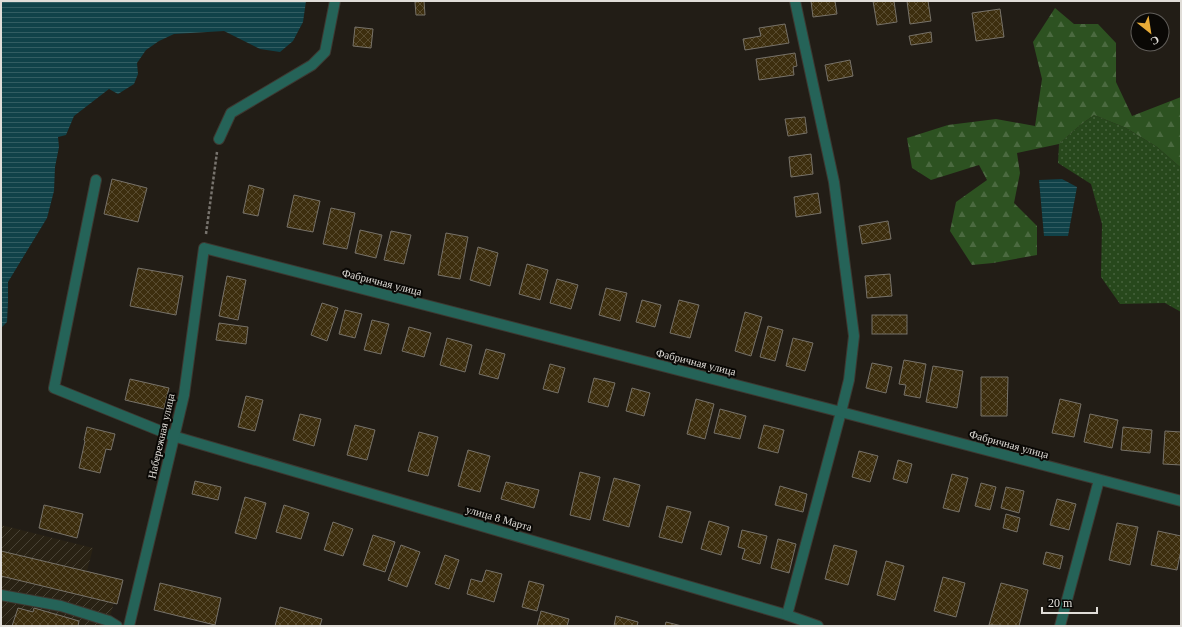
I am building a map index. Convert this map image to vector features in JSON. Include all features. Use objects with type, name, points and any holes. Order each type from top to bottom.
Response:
[{"type":"street","points":[[219,139],[231,113],[312,65],[325,52],[335,1]]},
{"type":"street","points":[[787,615],[849,380],[854,336],[834,182],[795,1]]},
{"type":"street","name":"улица 8 Марта","points":[[96,180],[54,388],[173,436],[787,615],[818,626]]},
{"type":"street","name":"Фабричная улица","points":[[204,248],[1181,501]]},
{"type":"street","name":"Набережная улица","points":[[129,626],[173,436],[184,396],[204,248]]},
{"type":"street","points":[[1060,626],[1099,480]]},
{"type":"street","points":[[1,595],[61,606],[109,621],[117,626]]},
{"type":"path","points":[[204,248],[219,139]]},
{"type":"shaded area","points":[[1,525],[93,548],[87,571],[123,580],[117,604],[114,603],[107,626],[1,626]]},
{"type":"green space","points":[[1055,8],[1074,24],[1098,24],[1116,43],[1116,82],[1132,116],[1181,97],[1181,168],[1157,147],[1126,128],[1094,115],[1059,144],[1017,153],[1020,173],[1014,203],[1037,226],[1037,255],[993,263],[972,265],[950,231],[956,202],[987,180],[979,165],[931,180],[912,168],[907,138],[948,125],[996,119],[1035,126],[1042,79],[1033,42]]},
{"type":"green space","points":[[1094,115],[1126,128],[1157,147],[1181,168],[1181,312],[1165,303],[1120,304],[1101,277],[1102,224],[1091,184],[1058,163],[1059,144]]},
{"type":"water","points":[[1,1],[306,1],[303,22],[293,41],[280,52],[260,49],[224,31],[174,34],[159,41],[146,50],[137,63],[138,74],[134,84],[118,94],[109,89],[74,116],[66,135],[58,137],[59,147],[55,167],[54,191],[47,218],[8,282],[7,322],[1,328]]},
{"type":"water","points":[[1062,179],[1077,187],[1068,236],[1044,236],[1039,180]]},
{"type":"building","points":[[424,1],[425,15],[416,15],[415,2]]},
{"type":"building","points":[[811,1],[835,1],[837,14],[813,17]]},
{"type":"building","points":[[873,1],[894,1],[897,22],[877,25]]},
{"type":"building","points":[[907,1],[928,1],[931,21],[910,24]]},
{"type":"building","points":[[1000,9],[1004,37],[976,41],[972,13]]},
{"type":"building","points":[[785,24],[789,43],[745,50],[743,39],[761,36],[759,28]]},
{"type":"building","points":[[355,27],[373,29],[371,48],[353,46]]},
{"type":"building","points":[[931,32],[932,42],[911,45],[909,36]]},
{"type":"building","points":[[795,53],[797,66],[793,67],[794,75],[759,80],[756,59]]},
{"type":"building","points":[[850,60],[853,76],[828,81],[825,65]]},
{"type":"building","points":[[805,117],[807,133],[788,136],[785,119]]},
{"type":"building","points":[[811,154],[813,174],[791,177],[789,157]]},
{"type":"building","points":[[112,179],[147,188],[138,222],[104,214]]},
{"type":"building","points":[[249,185],[264,189],[258,216],[243,213]]},
{"type":"building","points":[[818,193],[821,213],[796,217],[794,197]]},
{"type":"building","points":[[294,195],[320,201],[313,232],[287,227]]},
{"type":"building","points":[[331,208],[355,213],[347,249],[323,244]]},
{"type":"building","points":[[888,221],[891,239],[862,244],[859,226]]},
{"type":"building","points":[[360,230],[382,235],[376,258],[355,253]]},
{"type":"building","points":[[391,231],[411,235],[404,264],[384,260]]},
{"type":"building","points":[[446,233],[468,237],[460,279],[438,275]]},
{"type":"building","points":[[478,247],[498,253],[490,286],[470,280]]},
{"type":"building","points":[[527,264],[548,270],[540,300],[519,294]]},
{"type":"building","points":[[138,268],[183,276],[176,315],[130,306]]},
{"type":"building","points":[[890,274],[892,296],[867,298],[865,276]]},
{"type":"building","points":[[227,276],[246,280],[238,320],[219,316]]},
{"type":"building","points":[[557,279],[578,285],[571,309],[550,303]]},
{"type":"building","points":[[606,288],[627,293],[620,321],[599,315]]},
{"type":"building","points":[[642,300],[661,305],[655,327],[636,322]]},
{"type":"building","points":[[679,300],[699,305],[690,338],[670,333]]},
{"type":"building","points":[[322,303],[338,308],[327,341],[311,335]]},
{"type":"building","points":[[345,310],[362,314],[355,338],[339,334]]},
{"type":"building","points":[[745,312],[762,317],[751,356],[735,351]]},
{"type":"building","points":[[872,315],[907,315],[907,334],[872,334]]},
{"type":"building","points":[[372,320],[389,324],[381,354],[364,350]]},
{"type":"building","points":[[219,323],[248,327],[246,344],[216,340]]},
{"type":"building","points":[[768,326],[783,330],[775,361],[760,357]]},
{"type":"building","points":[[409,327],[431,333],[424,357],[402,351]]},
{"type":"building","points":[[447,338],[472,345],[465,372],[440,365]]},
{"type":"building","points":[[793,338],[813,343],[805,371],[786,366]]},
{"type":"building","points":[[486,349],[505,354],[498,379],[479,374]]},
{"type":"building","points":[[904,360],[926,364],[920,398],[904,395],[906,385],[899,384]]},
{"type":"building","points":[[872,363],[892,367],[886,393],[866,388]]},
{"type":"building","points":[[550,364],[565,368],[558,393],[543,389]]},
{"type":"building","points":[[933,366],[963,371],[957,408],[926,402]]},
{"type":"building","points":[[981,377],[1008,377],[1007,416],[981,416]]},
{"type":"building","points":[[594,378],[615,383],[608,407],[588,402]]},
{"type":"building","points":[[130,379],[169,388],[164,409],[125,400]]},
{"type":"building","points":[[632,388],[650,393],[644,416],[626,411]]},
{"type":"building","points":[[246,396],[263,400],[255,431],[238,427]]},
{"type":"building","points":[[696,399],[714,404],[705,439],[687,434]]},
{"type":"building","points":[[1060,399],[1081,404],[1074,437],[1052,433]]},
{"type":"building","points":[[720,409],[746,416],[740,439],[714,433]]},
{"type":"building","points":[[300,414],[321,419],[314,446],[293,440]]},
{"type":"building","points":[[1090,414],[1118,420],[1112,448],[1084,442]]},
{"type":"building","points":[[355,425],[375,430],[367,460],[347,455]]},
{"type":"building","points":[[764,425],[784,430],[778,453],[758,448]]},
{"type":"building","points":[[87,427],[115,434],[111,450],[106,449],[100,473],[79,468]]},
{"type":"building","points":[[1123,427],[1152,430],[1150,453],[1121,450]]},
{"type":"building","points":[[1165,431],[1181,432],[1181,465],[1163,464]]},
{"type":"building","points":[[419,432],[438,437],[428,476],[408,471]]},
{"type":"building","points":[[468,450],[490,456],[480,492],[458,486]]},
{"type":"building","points":[[859,451],[878,456],[870,482],[852,477]]},
{"type":"building","points":[[898,460],[912,464],[907,483],[893,479]]},
{"type":"building","points":[[580,472],[600,477],[590,520],[570,515]]},
{"type":"building","points":[[952,474],[968,478],[959,512],[943,508]]},
{"type":"building","points":[[614,478],[640,485],[629,527],[603,520]]},
{"type":"building","points":[[195,481],[221,487],[218,500],[192,494]]},
{"type":"building","points":[[506,482],[539,490],[534,508],[501,499]]},
{"type":"building","points":[[981,483],[996,487],[990,510],[975,506]]},
{"type":"building","points":[[780,486],[807,494],[803,512],[775,505]]},
{"type":"building","points":[[1006,487],[1024,491],[1019,513],[1001,508]]},
{"type":"building","points":[[245,497],[266,503],[256,539],[235,533]]},
{"type":"building","points":[[1057,499],[1076,504],[1069,530],[1050,525]]},
{"type":"building","points":[[44,505],[83,514],[77,538],[39,528]]},
{"type":"building","points":[[284,505],[309,513],[301,539],[276,532]]},
{"type":"building","points":[[667,506],[691,512],[682,543],[659,537]]},
{"type":"building","points":[[1006,514],[1020,518],[1017,532],[1003,528]]},
{"type":"building","points":[[709,521],[729,527],[721,555],[701,549]]},
{"type":"building","points":[[333,522],[353,529],[343,556],[324,550]]},
{"type":"building","points":[[1117,523],[1138,527],[1130,565],[1109,560]]},
{"type":"building","points":[[742,530],[767,536],[760,564],[742,559],[745,549],[738,547]]},
{"type":"building","points":[[1158,531],[1181,536],[1181,550],[1177,570],[1151,565]]},
{"type":"building","points":[[373,535],[395,542],[385,572],[363,565]]},
{"type":"building","points":[[778,539],[796,544],[789,573],[771,568]]},
{"type":"building","points":[[401,545],[420,552],[407,587],[388,580]]},
{"type":"building","points":[[834,545],[857,551],[848,585],[825,579]]},
{"type":"building","points":[[1,551],[123,580],[117,604],[1,576]]},
{"type":"building","points":[[1046,552],[1063,556],[1060,569],[1043,564]]},
{"type":"building","points":[[445,555],[459,560],[449,589],[435,584]]},
{"type":"building","points":[[886,561],[904,566],[895,600],[877,595]]},
{"type":"building","points":[[486,570],[502,574],[494,602],[467,594],[471,579],[482,582]]},
{"type":"building","points":[[943,577],[965,583],[956,617],[934,611]]},
{"type":"building","points":[[529,581],[544,585],[537,611],[522,607]]},
{"type":"building","points":[[160,583],[221,598],[215,625],[154,610]]},
{"type":"building","points":[[1001,583],[1028,590],[1019,626],[989,625]]},
{"type":"building","points":[[280,607],[322,619],[320,626],[275,626]]},
{"type":"building","points":[[18,608],[33,612],[34,608],[79,621],[78,626],[12,626]]},
{"type":"building","points":[[541,611],[569,619],[567,626],[537,626]]},
{"type":"building","points":[[616,616],[638,622],[637,626],[614,626]]},
{"type":"building","points":[[666,622],[682,626],[665,626]]}]
